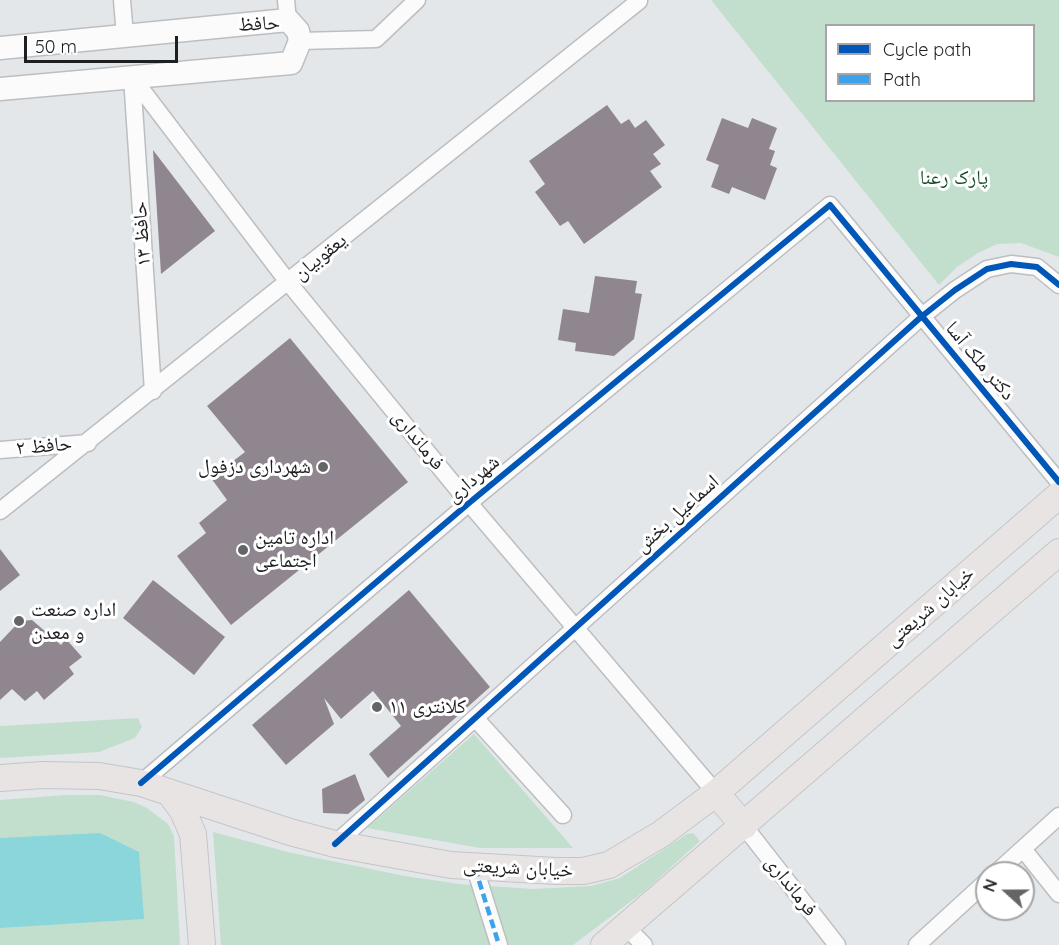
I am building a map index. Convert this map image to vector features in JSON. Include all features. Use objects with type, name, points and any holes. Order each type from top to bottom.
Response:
[{"type":"main road","name":"خیابان شریعتی","points":[[0,778],[42,775],[99,776],[141,783],[256,823],[335,844],[475,868],[583,871],[609,864],[662,834],[716,793],[1059,495]]},
{"type":"main road","points":[[604,945],[636,936],[744,826],[1059,552]]},
{"type":"main road","points":[[169,792],[183,811],[193,834],[202,945]]},
{"type":"main road","points":[[716,793],[744,826]]},
{"type":"street","points":[[122,0],[125,36]]},
{"type":"street","points":[[300,41],[376,39],[417,0]]},
{"type":"street","name":"یعقوبیان","points":[[0,511],[639,1]]},
{"type":"street","name":"حافظ","points":[[0,48],[125,36],[287,10],[298,31],[300,41],[291,63],[0,88]]},
{"type":"street","name":"فرمانداری","points":[[132,77],[288,282],[469,503],[716,793]]},
{"type":"street","name":"حافظ ۱۳","points":[[132,77],[153,391]]},
{"type":"street","name":"دکتر ملک آسا","points":[[830,206],[1059,482]]},
{"type":"street","name":"شهرداری","points":[[141,783],[469,503],[830,206]]},
{"type":"street","name":"اسماعیل بخش","points":[[335,844],[921,317],[987,269],[1011,264],[1036,267],[1059,285]]},
{"type":"street","name":"حافظ ۲","points":[[0,450],[88,443]]},
{"type":"street","points":[[475,718],[563,815]]},
{"type":"street","points":[[1010,861],[1059,816]]},
{"type":"street","name":"فرمانداری","points":[[744,826],[837,945]]},
{"type":"street","points":[[1023,849],[1059,894]]},
{"type":"street","points":[[475,868],[499,945]]},
{"type":"street","points":[[917,945],[975,892]]},
{"type":"green space","name":"پارک رعنا","points":[[711,0],[1059,0],[1059,257],[1021,243],[997,244],[957,267],[939,285]]},
{"type":"green space","points":[[138,718],[142,727],[135,738],[99,752],[0,758],[0,726]]},
{"type":"green space","points":[[474,734],[573,848],[480,848],[367,828]]},
{"type":"green space","points":[[100,795],[134,802],[147,808],[168,824],[174,836],[180,945],[0,945],[0,800]]},
{"type":"green space","points":[[213,832],[288,852],[405,876],[460,884],[533,889],[591,886],[620,878],[687,834],[693,833],[700,841],[646,890],[573,945],[221,945]]},
{"type":"water","points":[[100,833],[139,852],[144,919],[0,928],[0,838]]},
{"type":"building","points":[[607,105],[621,124],[629,119],[635,128],[646,120],[665,145],[653,154],[661,164],[650,171],[662,187],[584,244],[568,221],[560,226],[535,192],[545,184],[529,161]]},
{"type":"building","points":[[722,118],[748,128],[752,118],[777,128],[769,149],[775,151],[770,165],[777,168],[765,200],[732,187],[729,194],[711,187],[719,165],[706,160]]},
{"type":"building","points":[[153,150],[215,231],[161,274]]},
{"type":"building","points":[[595,276],[637,281],[635,293],[642,294],[634,339],[614,356],[575,351],[576,343],[558,340],[563,309],[589,313]]},
{"type":"building","points":[[290,338],[408,482],[231,625],[177,556],[206,533],[199,523],[227,500],[211,478],[245,452],[207,406]]},
{"type":"building","points":[[0,549],[20,575],[0,591]]},
{"type":"building","points":[[153,580],[225,637],[194,675],[123,618]]},
{"type":"building","points":[[409,590],[490,687],[388,778],[369,754],[401,726],[373,691],[341,719],[324,698],[334,724],[286,765],[252,725]]},
{"type":"building","points":[[32,620],[61,645],[66,639],[82,657],[69,667],[74,674],[44,700],[37,691],[25,701],[12,689],[0,700],[0,642],[20,621]]},
{"type":"building","points":[[355,774],[365,800],[348,814],[323,813],[322,789]]},
{"type":"marked path","points":[[475,868],[499,945]]},
{"type":"cycle path","points":[[141,783],[469,503],[830,205],[1059,482]]},
{"type":"cycle path","points":[[335,844],[921,317],[955,290],[987,269],[1011,264],[1037,267],[1059,285]]},
{"type":"place","name":"شهرداری دزفول","points":[[323,467]]},
{"type":"place","name":"اداره تامین اجتماعی","points":[[243,550]]},
{"type":"place","name":"اداره صنعت و معدن","points":[[19,621]]},
{"type":"place","name":"کلانتری ۱۱","points":[[377,707]]}]
